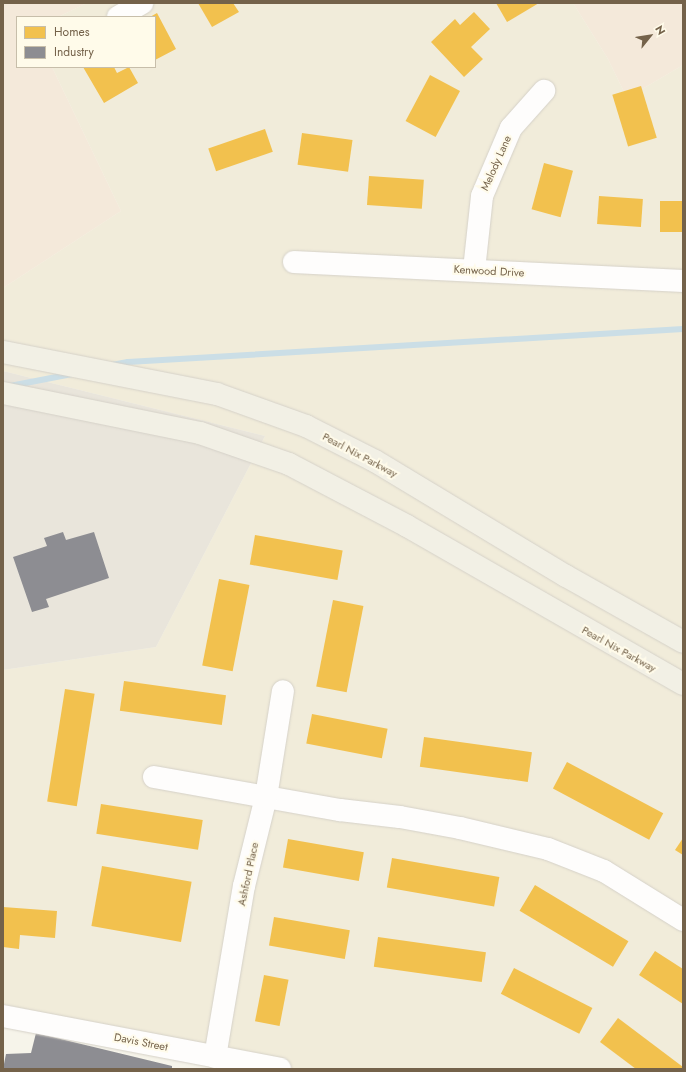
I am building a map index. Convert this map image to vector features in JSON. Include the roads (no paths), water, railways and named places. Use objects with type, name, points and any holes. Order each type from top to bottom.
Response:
[{"type":"main road","name":"Pearl Nix Parkway","points":[[3,352],[217,394],[306,426],[375,461],[566,576],[683,642]]},
{"type":"main road","name":"Pearl Nix Parkway","points":[[3,393],[200,433],[289,464],[407,526],[683,684]]},
{"type":"street","points":[[120,16],[142,3]]},
{"type":"street","name":"Melody Lane","points":[[474,270],[482,196],[511,128],[544,91]]},
{"type":"street","name":"Kenwood Drive","points":[[294,262],[683,281]]},
{"type":"street","name":"Ashford Place","points":[[215,1056],[244,886],[266,797],[283,691]]},
{"type":"street","points":[[154,777],[266,797],[452,826],[548,849],[604,871],[683,920]]},
{"type":"street","name":"Davis Street","points":[[3,1016],[280,1069]]},
{"type":"waterway","points":[[112,365],[128,362],[683,329]]},
{"type":"waterway","points":[[10,386],[72,374]]}]
